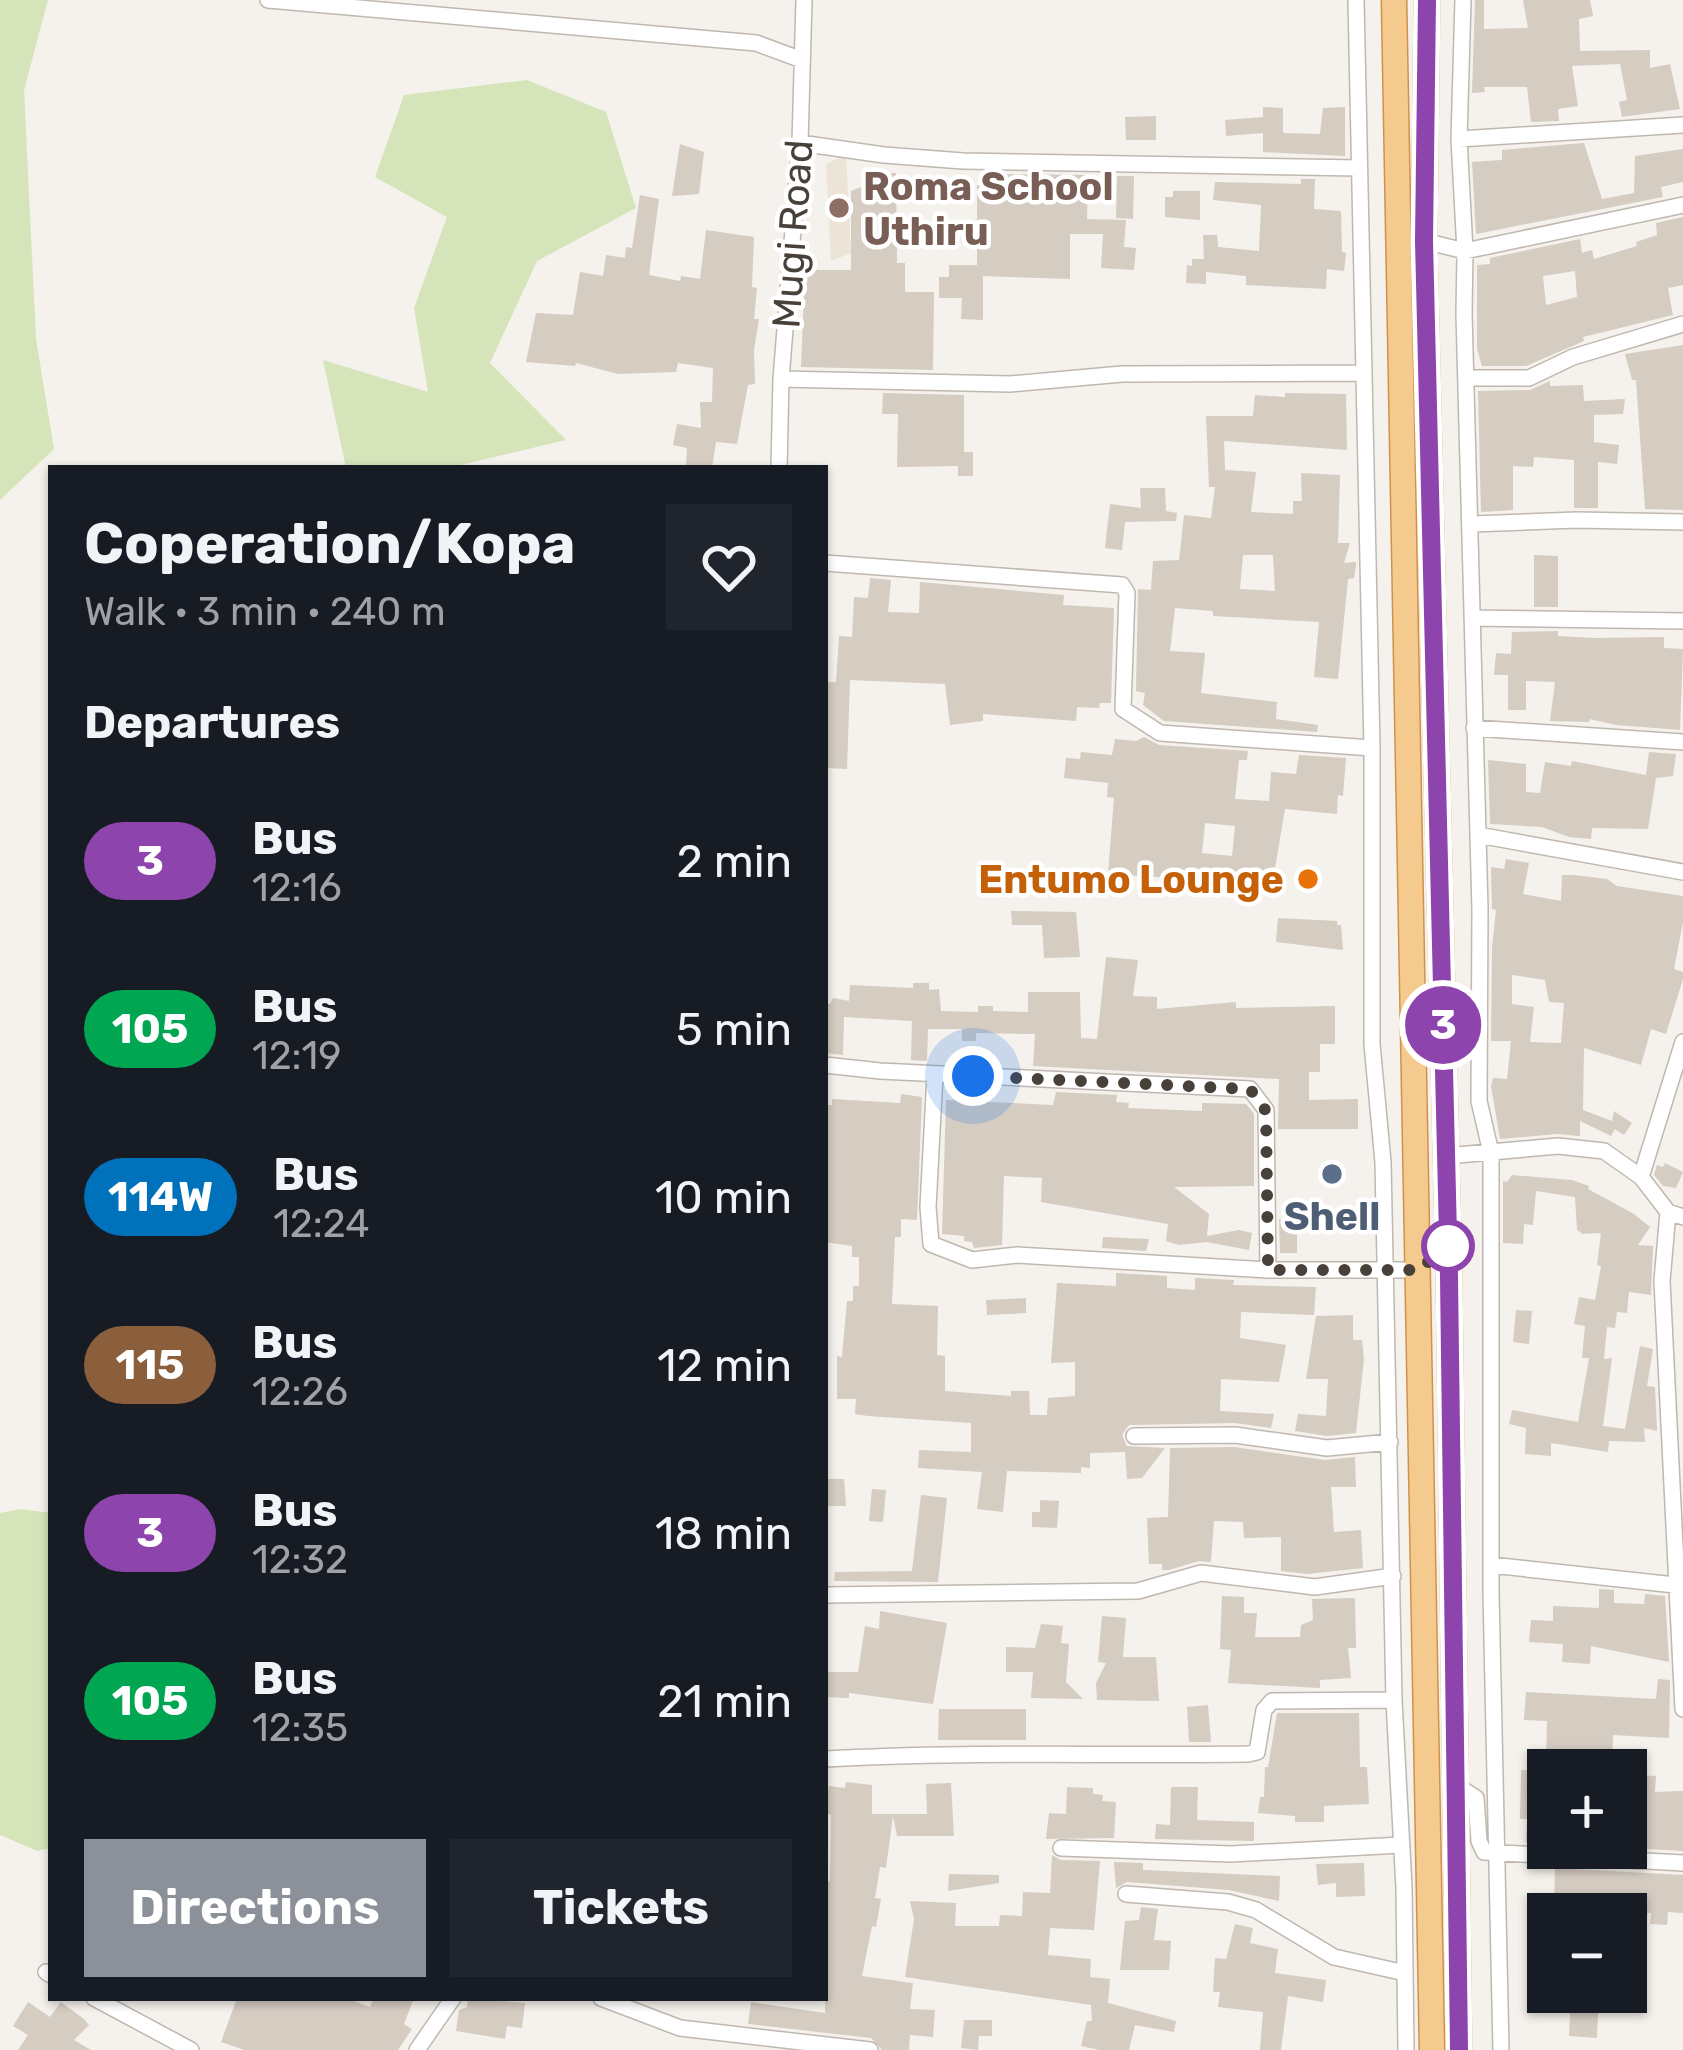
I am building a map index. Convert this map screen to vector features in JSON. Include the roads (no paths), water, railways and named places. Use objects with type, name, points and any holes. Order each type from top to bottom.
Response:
[{"type":"highway","points":[[1394,0],[1432,2050]]},
{"type":"highway","points":[[1427,0],[1424,241],[1446,1156],[1459,2050]]},
{"type":"street","points":[[268,0],[756,43],[802,60]]},
{"type":"street","name":"Mugi Road","points":[[779,465],[804,0]]},
{"type":"street","points":[[1356,0],[1372,748],[1372,1046],[1384,1162],[1406,2050]]},
{"type":"street","points":[[1462,0],[1459,140],[1472,524],[1479,1101],[1491,1153],[1491,1564],[1501,2050]]},
{"type":"street","points":[[1459,140],[1683,125]]},
{"type":"street","points":[[800,142],[884,155],[963,160],[1359,168]]},
{"type":"street","points":[[1424,241],[1466,250],[1683,205]]},
{"type":"street","points":[[1468,377],[1529,378],[1574,357],[1683,324]]},
{"type":"street","points":[[782,379],[1010,383],[1159,373],[1364,373]]},
{"type":"street","points":[[1472,524],[1683,522]]},
{"type":"street","points":[[828,562],[1122,585],[1127,593],[1123,709],[1144,725],[1160,733],[1372,748]]},
{"type":"street","points":[[1472,618],[1683,621]]},
{"type":"street","points":[[1474,728],[1683,742]]},
{"type":"street","points":[[1478,835],[1683,872]]},
{"type":"street","points":[[1641,1177],[1683,1042]]},
{"type":"street","points":[[828,1065],[1250,1089],[1266,1111],[1268,1270]]},
{"type":"street","points":[[935,1074],[928,1207],[931,1244],[972,1260],[1017,1255],[1268,1270],[1418,1270]]},
{"type":"street","points":[[1446,1156],[1581,1147],[1604,1151],[1641,1177],[1676,1215],[1662,1281],[1683,1709]]},
{"type":"street","points":[[1134,1436],[1234,1435],[1327,1448],[1390,1442]]},
{"type":"street","points":[[1491,1564],[1676,1585]]},
{"type":"street","points":[[828,1595],[1138,1591],[1201,1573],[1315,1587],[1393,1576]]},
{"type":"street","points":[[828,1759],[904,1754],[1248,1754],[1257,1752],[1264,1710],[1272,1701],[1394,1700]]},
{"type":"street","points":[[1456,1785],[1476,1798],[1480,1847],[1495,1853],[1683,1863]]},
{"type":"street","points":[[1061,1847],[1231,1854],[1402,1845]]},
{"type":"street","points":[[1126,1894],[1228,1902],[1256,1910],[1334,1957],[1405,1973]]},
{"type":"street","points":[[100,2001],[191,2050]]},
{"type":"street","points":[[417,2050],[451,2001]]},
{"type":"street","points":[[610,2001],[680,2028],[870,2050]]},
{"type":"place","name":"Roma School Uthiru","points":[[839,208]]},
{"type":"place","name":"Entumo Lounge","points":[[1308,879]]},
{"type":"place","name":"Shell","points":[[1332,1174]]}]
